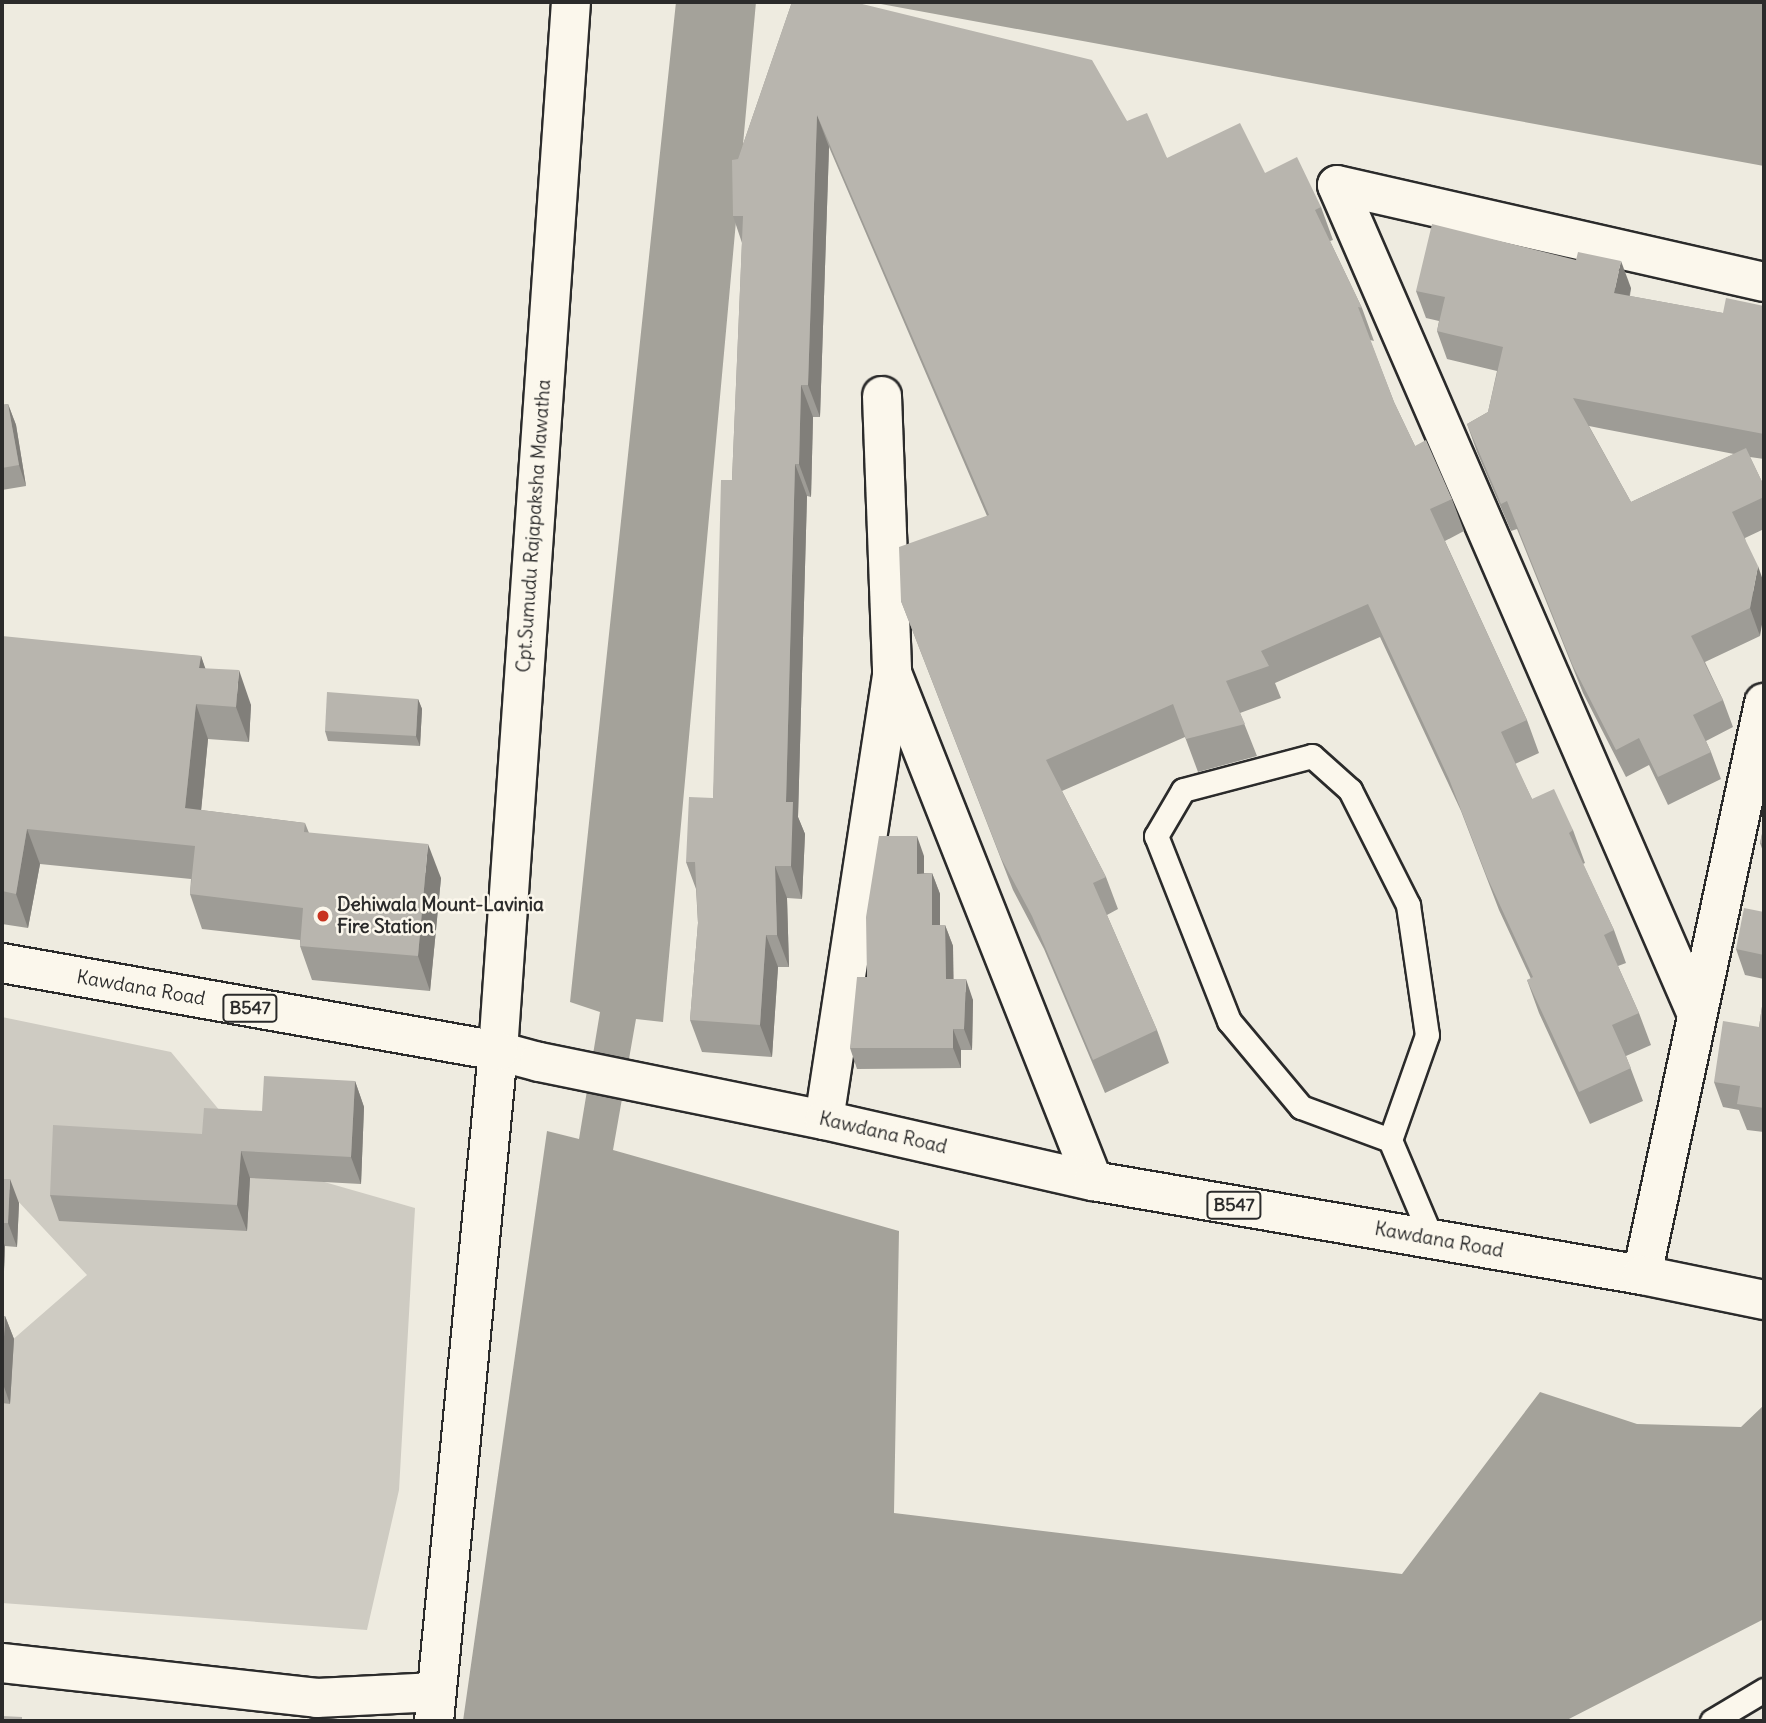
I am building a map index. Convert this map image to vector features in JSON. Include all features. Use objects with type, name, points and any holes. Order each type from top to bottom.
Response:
[{"type":"street","name":"Cpt.Sumudu Rajapaksha Mawatha","points":[[435,1707],[498,1051],[571,2]]},
{"type":"street","points":[[1695,1010],[1337,185],[1764,282]]},
{"type":"street","points":[[824,1120],[892,674],[882,396]]},
{"type":"street","points":[[892,674],[1093,1181]]},
{"type":"street","points":[[1642,1275],[1695,1010],[1764,703]]},
{"type":"street","name":"Kawdana Road","points":[[2,963],[498,1051],[539,1062],[824,1120],[1093,1181],[1642,1275],[1764,1300]]},
{"type":"street","points":[[2,1663],[317,1698],[435,1707]]},
{"type":"lane","points":[[1390,1140],[1301,1107],[1229,1021],[1156,836],[1183,790],[1312,756],[1350,790],[1408,905],[1427,1035],[1390,1140],[1432,1239]]},
{"type":"lane","points":[[1712,1721],[1764,1690]]},
{"type":"shaded area","points":[[676,2],[756,2],[663,1022],[636,1019],[613,1150],[899,1231],[894,1513],[1402,1574],[1540,1392],[1637,1424],[1741,1427],[1764,1405],[1764,1619],[1565,1721],[463,1721],[547,1131],[579,1139],[600,1012],[570,1002]]},
{"type":"shaded area","points":[[870,2],[1764,2],[1764,166]]},
{"type":"shaded area","points":[[2,1017],[171,1052],[265,1165],[415,1208],[399,1490],[367,1630],[2,1603],[2,1349],[87,1275],[2,1184]]},
{"type":"building","points":[[792,2],[854,2],[1092,60],[1127,121],[1147,113],[1167,158],[1240,123],[1265,173],[1297,157],[1321,207],[1315,210],[1362,308],[1358,307],[1394,402],[1415,446],[1426,440],[1452,499],[1430,509],[1527,720],[1501,732],[1532,799],[1554,789],[1573,830],[1569,833],[1614,930],[1604,935],[1639,1013],[1612,1025],[1631,1068],[1579,1092],[1527,980],[1533,977],[1487,877],[1449,779],[1368,604],[1261,651],[1269,666],[1226,681],[1245,724],[1186,739],[1173,704],[1046,760],[1106,877],[1093,883],[1157,1030],[1093,1060],[1032,916],[1001,858],[901,601],[899,547],[989,515],[817,115],[808,385],[801,385],[799,464],[795,464],[786,802],[793,802],[791,866],[775,866],[777,935],[766,935],[760,1025],[690,1020],[698,923],[695,862],[686,862],[689,797],[713,798],[721,480],[732,480],[743,216],[733,216],[732,160],[738,159]]},
{"type":"building","points":[[1432,224],[1576,260],[1578,252],[1621,261],[1614,293],[1723,313],[1726,298],[1764,306],[1764,434],[1573,398],[1631,502],[1746,448],[1764,486],[1764,497],[1732,512],[1758,566],[1750,608],[1691,636],[1723,700],[1693,715],[1711,752],[1658,777],[1639,738],[1616,750],[1573,666],[1507,501],[1501,504],[1467,424],[1488,412],[1503,347],[1437,331],[1445,297],[1416,291]]},
{"type":"building","points":[[8,404],[19,465],[2,468],[2,405]]},
{"type":"building","points":[[2,636],[201,656],[199,668],[239,670],[236,707],[196,704],[185,808],[305,823],[304,832],[428,844],[418,956],[300,946],[303,908],[190,894],[195,846],[27,829],[16,894],[2,891]]},
{"type":"building","points":[[327,692],[418,699],[416,736],[325,731]]},
{"type":"building","points":[[1764,825],[1764,844],[1760,843]]},
{"type":"building","points":[[879,836],[917,836],[917,874],[932,873],[932,925],[945,925],[946,979],[966,979],[964,1029],[953,1029],[953,1048],[850,1048],[857,977],[867,977],[866,917]]},
{"type":"building","points":[[1744,908],[1764,912],[1764,955],[1736,949]]},
{"type":"building","points":[[1764,993],[1764,1108],[1737,1104],[1740,1086],[1714,1082],[1723,1021],[1759,1027]]},
{"type":"building","points":[[264,1076],[355,1081],[351,1157],[241,1151],[237,1205],[50,1195],[53,1125],[202,1134],[204,1108],[262,1111]]},
{"type":"building","points":[[2,1179],[10,1179],[8,1223],[2,1223]]},
{"type":"building","points":[[2,1316],[5,1316],[2,1375]]},
{"type":"building","points":[[2,1716],[22,1717],[22,1721],[2,1721]]},
{"type":"place","name":"Dehiwala Mount-Lavinia Fire Station","points":[[323,916]]}]
